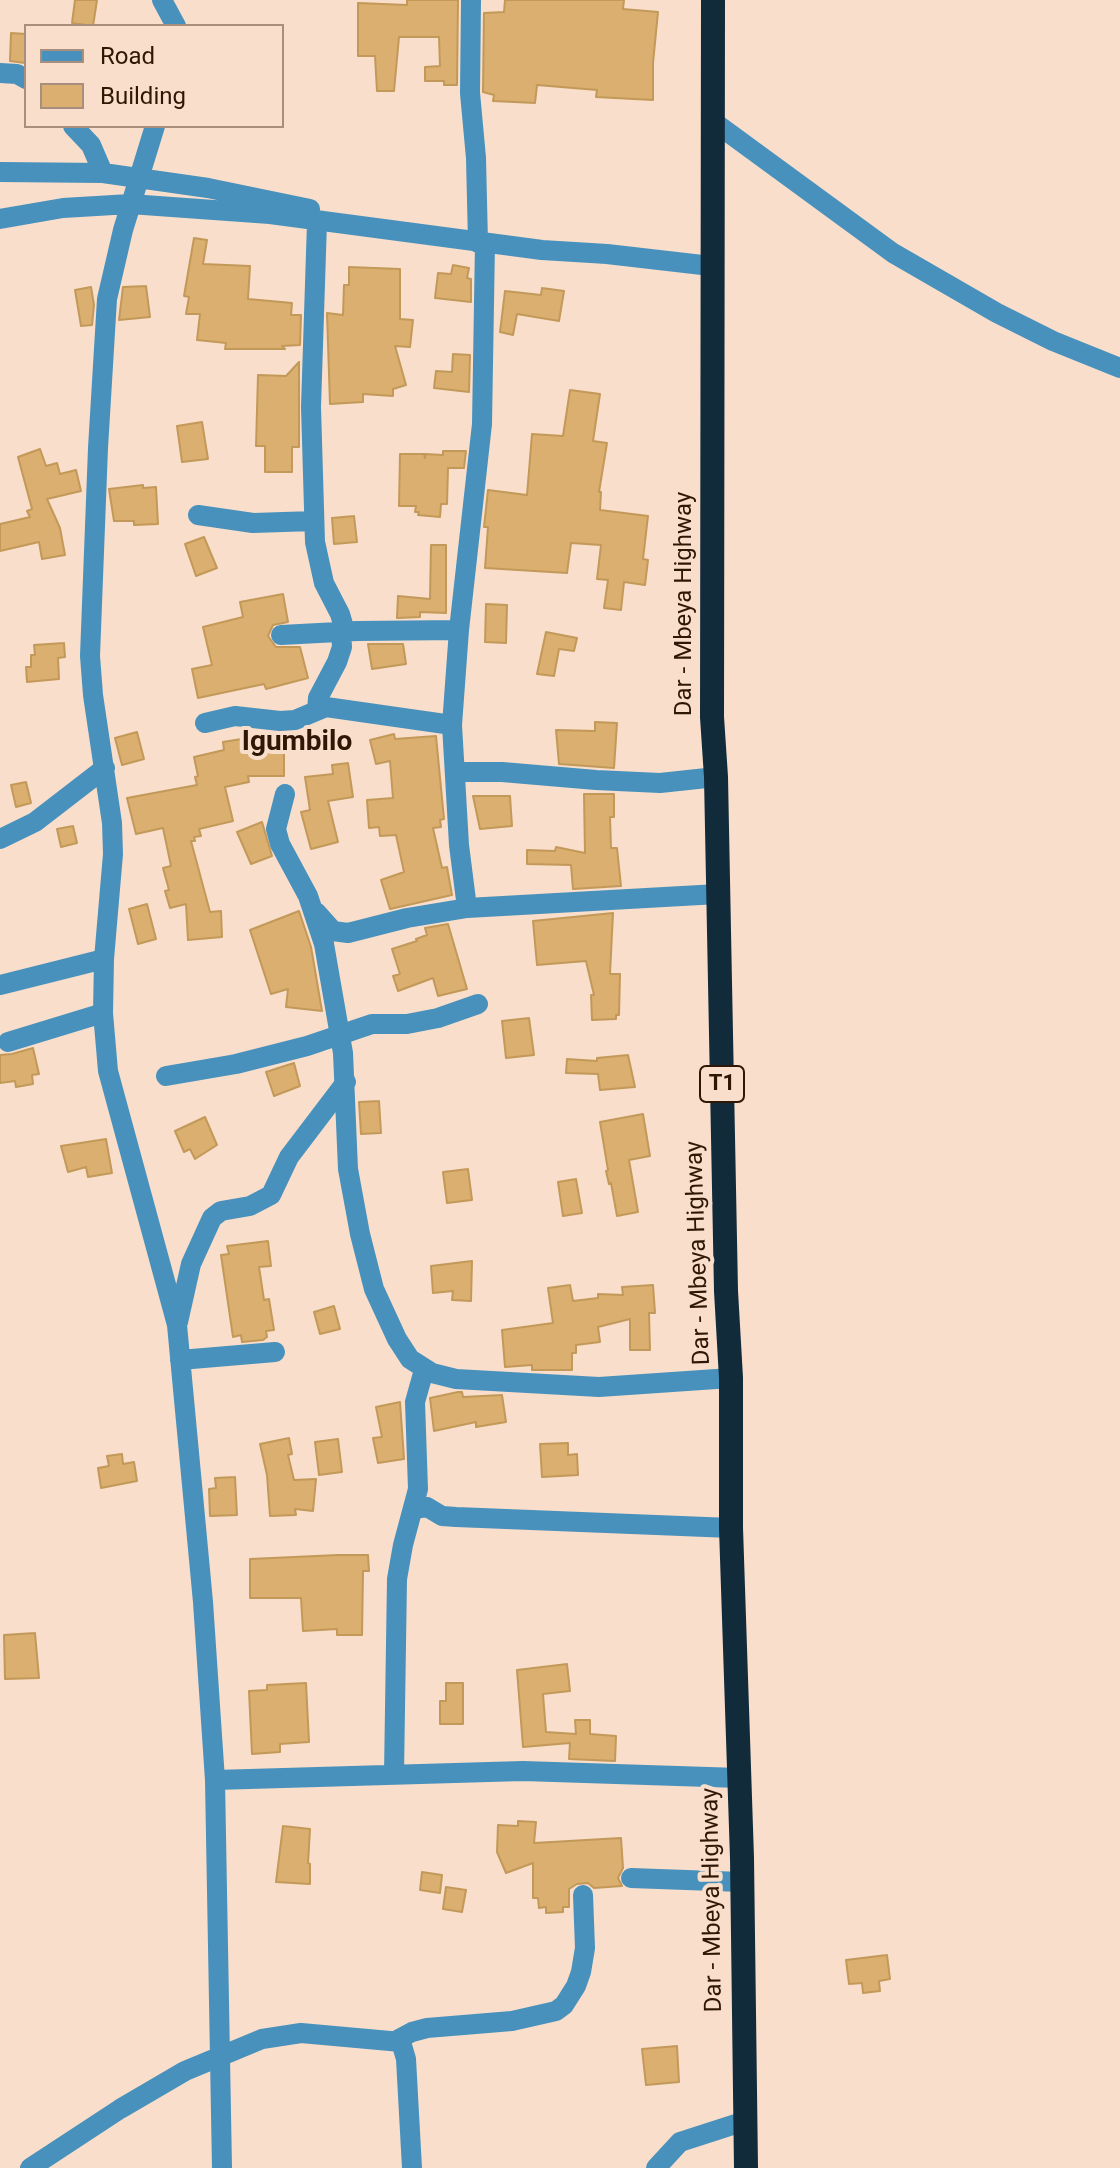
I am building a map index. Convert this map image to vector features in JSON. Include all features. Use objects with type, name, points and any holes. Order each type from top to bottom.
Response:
[{"type":"highway","name":"Dar - Mbeya Highway","points":[[713,0],[712,717],[716,777],[726,1291],[731,1378],[731,1528],[742,1882],[746,2168]]},
{"type":"street","points":[[162,0],[175,24]]},
{"type":"street","points":[[467,908],[459,845],[452,725],[459,630],[482,424],[482,243],[470,93],[471,0]]},
{"type":"street","points":[[0,73],[17,74],[24,78]]},
{"type":"street","points":[[714,122],[893,253],[1025,327],[1120,368]]},
{"type":"street","points":[[75,128],[91,145],[103,173]]},
{"type":"street","points":[[154,128],[137,178],[107,299],[90,656],[113,854],[104,959],[103,1013],[108,1071],[177,1325],[203,1602],[215,1780],[222,2168]]},
{"type":"street","points":[[0,172],[103,173],[137,178],[282,201],[367,229]]},
{"type":"street","points":[[0,219],[63,208],[130,204],[270,214],[482,243],[711,266]]},
{"type":"street","points":[[317,222],[311,407],[314,521],[316,552],[324,583],[340,614],[343,631],[342,647],[318,698],[317,710]]},
{"type":"street","points":[[198,515],[253,523],[314,521]]},
{"type":"street","points":[[281,635],[459,630]]},
{"type":"street","points":[[205,723],[235,716],[295,720],[317,710],[338,708],[452,725]]},
{"type":"street","points":[[0,839],[35,822],[105,768]]},
{"type":"street","points":[[455,772],[502,772],[660,783],[716,777]]},
{"type":"street","points":[[285,794],[276,829],[280,844],[302,882],[324,944],[346,1082],[348,1169],[357,1223],[374,1289],[405,1352],[424,1370],[456,1379],[599,1387],[731,1378]]},
{"type":"street","points":[[313,909],[333,931],[348,933],[407,918],[467,908],[718,894]]},
{"type":"street","points":[[0,985],[104,959]]},
{"type":"street","points":[[166,1076],[236,1064],[307,1046],[372,1024],[407,1024],[438,1018],[478,1004]]},
{"type":"street","points":[[8,1042],[103,1013]]},
{"type":"street","points":[[177,1325],[191,1264],[212,1218],[221,1211],[250,1206],[271,1195],[289,1157],[346,1082]]},
{"type":"street","points":[[180,1360],[275,1352]]},
{"type":"street","points":[[394,1774],[397,1579],[419,1476],[415,1402],[424,1370]]},
{"type":"street","points":[[414,1509],[427,1507],[442,1516],[456,1517],[731,1528]]},
{"type":"street","points":[[215,1780],[523,1771],[739,1778]]},
{"type":"street","points":[[631,1878],[742,1882]]},
{"type":"street","points":[[397,2040],[427,2028],[512,2021],[556,2011],[564,2005],[576,1986],[583,1960],[583,1895]]},
{"type":"street","points":[[30,2168],[185,2071],[262,2039],[301,2033],[397,2040],[402,2043],[406,2059],[412,2168]]},
{"type":"street","points":[[656,2168],[680,2142],[745,2121]]},
{"type":"building","points":[[75,0],[97,0],[93,24],[72,23]]},
{"type":"building","points":[[407,0],[458,0],[457,85],[425,81],[425,67],[440,66],[439,37],[399,37],[394,91],[377,91],[375,56],[358,56],[358,3],[407,5]]},
{"type":"building","points":[[505,0],[624,0],[623,9],[658,12],[653,100],[596,97],[597,90],[537,85],[535,103],[493,101],[494,95],[483,92],[484,13],[504,12]]},
{"type":"building","points":[[11,33],[24,34],[24,63],[10,61]]},
{"type":"building","points":[[194,238],[207,240],[203,264],[250,266],[248,299],[292,303],[291,315],[301,315],[300,345],[282,346],[285,349],[225,349],[226,343],[197,340],[200,314],[186,314],[189,297],[184,296]]},
{"type":"building","points":[[453,265],[469,268],[467,278],[471,279],[471,302],[435,298],[438,273],[451,274]]},
{"type":"building","points":[[349,267],[400,269],[400,319],[413,320],[410,347],[395,346],[406,385],[393,389],[393,396],[363,394],[363,402],[330,404],[327,313],[343,315],[344,285],[349,285]]},
{"type":"building","points":[[146,286],[150,317],[119,320],[123,287]]},
{"type":"building","points":[[91,287],[94,305],[92,325],[81,326],[75,290]]},
{"type":"building","points":[[542,288],[564,291],[559,321],[517,314],[513,335],[500,332],[505,291],[541,295]]},
{"type":"building","points":[[453,354],[470,355],[469,392],[434,388],[436,371],[452,372]]},
{"type":"building","points":[[299,362],[299,447],[292,447],[292,472],[265,472],[265,446],[256,446],[258,375],[286,376]]},
{"type":"building","points":[[570,390],[600,394],[593,441],[607,443],[599,492],[600,510],[648,516],[643,559],[648,560],[645,585],[624,582],[621,610],[604,608],[608,580],[597,579],[601,545],[571,543],[567,573],[485,568],[488,527],[484,527],[488,490],[527,495],[532,434],[563,436]]},
{"type":"building","points":[[202,422],[208,459],[182,462],[177,426]]},
{"type":"building","points":[[40,449],[46,466],[57,463],[60,474],[76,470],[81,491],[47,499],[60,528],[65,555],[42,559],[39,542],[0,551],[0,524],[30,517],[27,511],[32,509],[18,457]]},
{"type":"building","points":[[443,451],[466,451],[464,468],[448,468],[447,504],[441,504],[440,517],[418,515],[416,506],[399,506],[400,454],[424,454],[425,458],[425,454],[443,455]]},
{"type":"building","points":[[143,485],[143,488],[156,487],[158,524],[134,525],[134,521],[114,521],[109,489]]},
{"type":"building","points":[[354,516],[357,542],[334,544],[332,518]]},
{"type":"building","points":[[204,537],[217,568],[196,576],[185,544]]},
{"type":"building","points":[[431,545],[446,545],[446,613],[420,612],[420,617],[397,618],[398,596],[430,599]]},
{"type":"building","points":[[283,594],[288,622],[273,625],[268,636],[276,647],[300,647],[308,678],[266,689],[264,684],[198,698],[192,669],[212,665],[203,627],[243,617],[240,602]]},
{"type":"building","points":[[486,604],[507,605],[506,643],[485,642]]},
{"type":"building","points":[[546,632],[577,638],[574,651],[559,649],[554,676],[537,674]]},
{"type":"building","points":[[64,643],[65,657],[58,658],[59,679],[27,682],[26,667],[31,667],[34,645]]},
{"type":"building","points":[[368,644],[403,644],[406,664],[372,669]]},
{"type":"building","points":[[595,722],[617,723],[614,768],[559,764],[556,730],[595,731]]},
{"type":"building","points":[[137,732],[144,759],[122,765],[115,738]]},
{"type":"building","points":[[394,734],[395,739],[436,736],[444,819],[440,820],[441,827],[433,828],[442,868],[447,867],[452,895],[390,909],[381,880],[404,872],[396,835],[380,836],[379,827],[369,828],[367,800],[393,798],[390,761],[376,764],[370,740]]},
{"type":"building","points":[[254,737],[284,739],[284,776],[248,776],[249,782],[225,787],[233,821],[199,829],[201,836],[191,841],[210,912],[221,911],[222,937],[188,940],[186,904],[170,908],[165,891],[169,890],[163,868],[171,866],[163,828],[136,834],[127,798],[197,785],[194,757],[224,750],[223,742]]},
{"type":"building","points":[[348,763],[353,797],[328,801],[338,842],[311,849],[301,812],[310,810],[305,777],[333,774],[332,765]]},
{"type":"building","points":[[26,782],[31,803],[16,807],[11,785]]},
{"type":"building","points":[[584,794],[614,794],[614,817],[610,817],[611,848],[617,848],[621,886],[573,889],[571,865],[527,864],[527,850],[555,851],[556,847],[585,853]]},
{"type":"building","points":[[473,796],[510,796],[512,826],[480,829]]},
{"type":"building","points":[[262,822],[272,856],[251,864],[237,832]]},
{"type":"building","points":[[73,826],[77,843],[61,847],[57,829]]},
{"type":"building","points":[[147,904],[156,939],[138,944],[129,909]]},
{"type":"building","points":[[299,911],[311,947],[322,1011],[286,1007],[288,989],[271,994],[250,930]]},
{"type":"building","points":[[613,913],[610,974],[620,974],[619,1015],[616,1019],[592,1020],[591,995],[594,995],[586,961],[537,965],[533,921]]},
{"type":"building","points":[[448,924],[467,989],[438,996],[433,978],[398,991],[393,976],[400,974],[392,949],[427,935],[425,928]]},
{"type":"building","points":[[529,1018],[534,1055],[506,1058],[502,1021]]},
{"type":"building","points":[[33,1048],[39,1074],[32,1075],[33,1084],[16,1087],[15,1081],[0,1083],[0,1055]]},
{"type":"building","points":[[628,1055],[635,1087],[600,1090],[598,1074],[566,1073],[567,1059],[597,1061],[597,1058]]},
{"type":"building","points":[[294,1063],[300,1086],[274,1096],[266,1072]]},
{"type":"building","points":[[379,1101],[381,1133],[361,1134],[359,1102]]},
{"type":"building","points":[[643,1114],[650,1156],[629,1160],[638,1212],[617,1216],[606,1171],[600,1122]]},
{"type":"building","points":[[205,1117],[217,1145],[195,1159],[190,1149],[184,1152],[175,1131]]},
{"type":"building","points":[[106,1139],[112,1173],[88,1177],[86,1167],[68,1172],[61,1146]]},
{"type":"building","points":[[468,1169],[472,1200],[447,1203],[443,1172]]},
{"type":"building","points":[[576,1179],[582,1213],[563,1216],[558,1182]]},
{"type":"building","points":[[268,1241],[271,1266],[259,1267],[264,1300],[269,1299],[274,1330],[266,1331],[267,1337],[263,1340],[242,1342],[241,1335],[233,1337],[221,1255],[229,1254],[227,1246]]},
{"type":"building","points":[[472,1261],[471,1301],[452,1300],[453,1291],[433,1293],[431,1266]]},
{"type":"building","points":[[570,1285],[573,1301],[598,1298],[598,1294],[623,1295],[622,1287],[653,1285],[655,1313],[649,1313],[650,1350],[630,1350],[630,1319],[598,1327],[600,1342],[576,1345],[576,1353],[572,1353],[572,1370],[532,1370],[532,1365],[505,1367],[502,1330],[553,1323],[548,1288]]},
{"type":"building","points":[[334,1306],[340,1329],[320,1334],[314,1312]]},
{"type":"building","points":[[462,1392],[463,1397],[502,1395],[506,1422],[476,1427],[476,1422],[434,1431],[430,1398]]},
{"type":"building","points":[[400,1402],[404,1459],[378,1463],[373,1438],[382,1437],[376,1407]]},
{"type":"building","points":[[289,1438],[292,1454],[288,1455],[294,1480],[316,1479],[313,1511],[295,1509],[296,1515],[270,1516],[267,1475],[260,1444]]},
{"type":"building","points":[[338,1439],[342,1472],[319,1475],[315,1442]]},
{"type":"building","points":[[568,1443],[568,1455],[577,1454],[578,1475],[542,1477],[540,1444]]},
{"type":"building","points":[[122,1454],[123,1464],[134,1462],[137,1481],[101,1488],[98,1468],[109,1466],[107,1456]]},
{"type":"building","points":[[235,1477],[237,1515],[210,1516],[209,1489],[216,1488],[215,1478]]},
{"type":"building","points":[[368,1555],[369,1571],[363,1571],[362,1635],[337,1635],[337,1629],[303,1631],[301,1598],[250,1598],[250,1559]]},
{"type":"building","points":[[35,1633],[39,1678],[5,1679],[4,1635]]},
{"type":"building","points":[[567,1664],[570,1691],[543,1694],[546,1732],[576,1734],[575,1720],[590,1720],[590,1734],[616,1736],[615,1761],[569,1759],[570,1743],[523,1747],[517,1670]]},
{"type":"building","points":[[306,1683],[309,1742],[280,1744],[280,1752],[252,1754],[249,1691],[267,1690],[267,1685]]},
{"type":"building","points":[[446,1683],[463,1683],[463,1724],[440,1724],[440,1701],[446,1701]]},
{"type":"building","points":[[518,1821],[536,1822],[534,1843],[621,1838],[623,1868],[618,1878],[622,1886],[594,1888],[588,1883],[577,1884],[569,1889],[569,1907],[563,1907],[563,1912],[546,1913],[546,1907],[539,1908],[538,1898],[533,1898],[533,1863],[506,1873],[497,1852],[498,1825],[518,1826]]},
{"type":"building","points":[[283,1826],[310,1829],[310,1884],[276,1882]]},
{"type":"building","points":[[422,1872],[442,1875],[440,1893],[420,1890]]},
{"type":"building","points":[[446,1887],[466,1890],[462,1912],[443,1909]]},
{"type":"building","points":[[887,1955],[890,1979],[879,1981],[880,1991],[863,1993],[862,1983],[849,1984],[846,1960]]},
{"type":"building","points":[[677,2046],[679,2082],[646,2085],[642,2049]]},
{"type":"district","name":"Igumbilo","points":[[297,743]]}]
